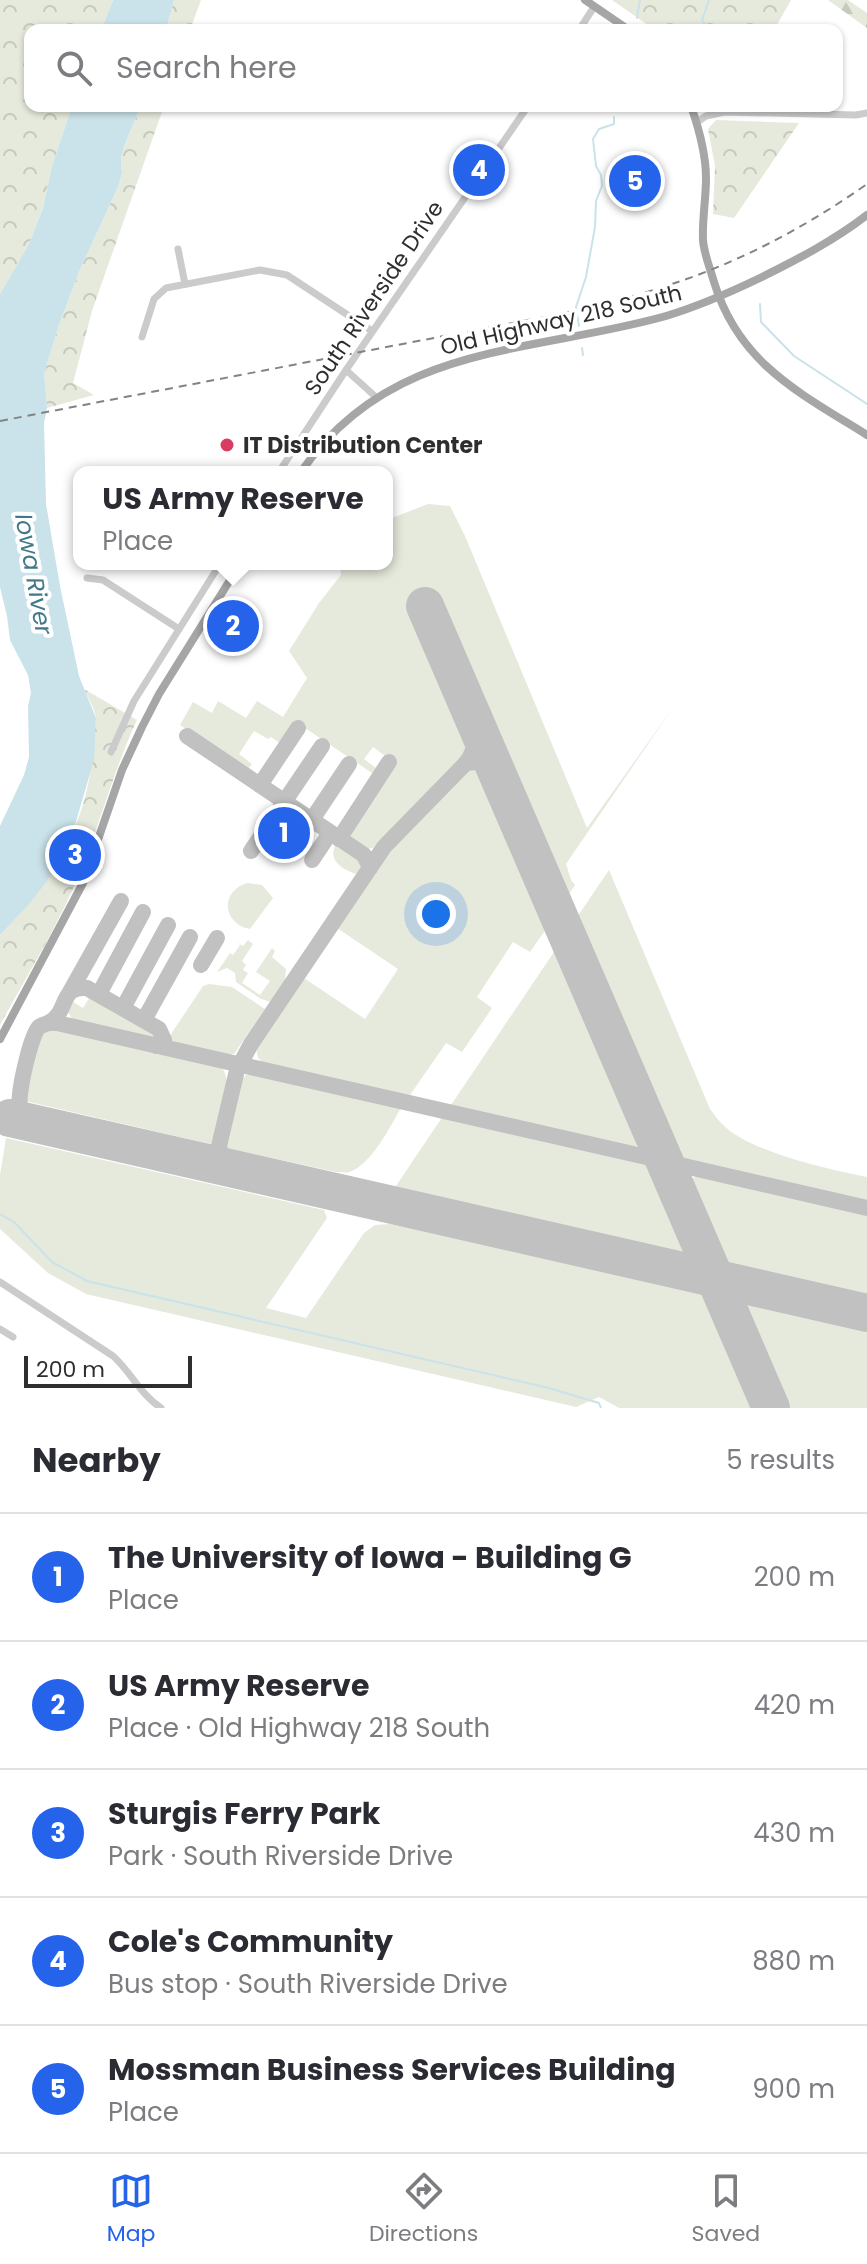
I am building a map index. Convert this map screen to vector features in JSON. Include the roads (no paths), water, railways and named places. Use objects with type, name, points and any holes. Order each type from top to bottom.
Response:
[{"type":"main road","points":[[585,0],[620,24]]},
{"type":"main road","points":[[693,112],[703,147],[706,175],[703,240],[719,297],[739,332],[769,370],[867,435]]},
{"type":"main road","name":"Old Highway 218 South","points":[[306,466],[341,426],[377,398],[422,373],[456,361],[613,329],[674,313],[719,297],[785,265],[867,215]]},
{"type":"main road","points":[[0,1039],[83,883],[122,770],[142,727],[236,570]]},
{"type":"street","points":[[583,24],[594,7]]},
{"type":"street","name":"South Riverside Drive","points":[[283,466],[524,112]]},
{"type":"street","points":[[697,122],[706,116],[725,112],[867,113]]},
{"type":"street","points":[[178,249],[185,284]]},
{"type":"street","points":[[142,337],[157,294],[166,288],[257,270],[287,275],[372,331]]},
{"type":"street","points":[[346,370],[377,398]]},
{"type":"street","points":[[111,752],[127,715],[216,570]]},
{"type":"street","points":[[87,578],[103,580],[179,629]]},
{"type":"street","points":[[155,669],[169,678]]},
{"type":"street","points":[[0,1282],[113,1356],[127,1369],[140,1389],[161,1408]]},
{"type":"street","points":[[0,1329],[13,1337]]},
{"type":"water","points":[[113,0],[174,0],[168,24],[103,24]]},
{"type":"water","name":"Iowa River","points":[[70,112],[138,112],[124,146],[118,187],[78,274],[44,373],[47,408],[44,423],[46,504],[79,676],[96,718],[94,760],[70,842],[46,882],[0,935],[0,826],[29,757],[28,706],[31,693],[28,675],[10,640],[0,587],[0,294],[29,244],[43,208],[52,166]]},
{"type":"waterway","points":[[637,18],[640,0]]},
{"type":"waterway","points":[[705,24],[702,20],[709,0]]},
{"type":"waterway","points":[[579,326],[576,307],[586,277],[595,227],[596,201],[602,186],[593,139],[599,129],[614,124],[614,117]]},
{"type":"waterway","points":[[760,304],[761,322],[794,356],[867,404]]},
{"type":"waterway","points":[[582,348],[583,355]]},
{"type":"waterway","points":[[0,1214],[14,1222],[52,1262],[87,1281],[549,1388],[599,1403],[601,1408]]},
{"type":"railway","points":[[0,421],[580,310],[658,289],[747,254],[796,229],[867,184]]},
{"type":"place","name":"Cole's Community","points":[[479,170]]},
{"type":"place","name":"Mossman Business Services Building","points":[[635,181]]},
{"type":"place","name":"IT Distribution Center","points":[[227,445]]},
{"type":"place","name":"US Army Reserve","points":[[233,626]]},
{"type":"place","name":"The University of Iowa - Building G","points":[[284,833]]},
{"type":"place","name":"Sturgis Ferry Park","points":[[75,855]]}]
